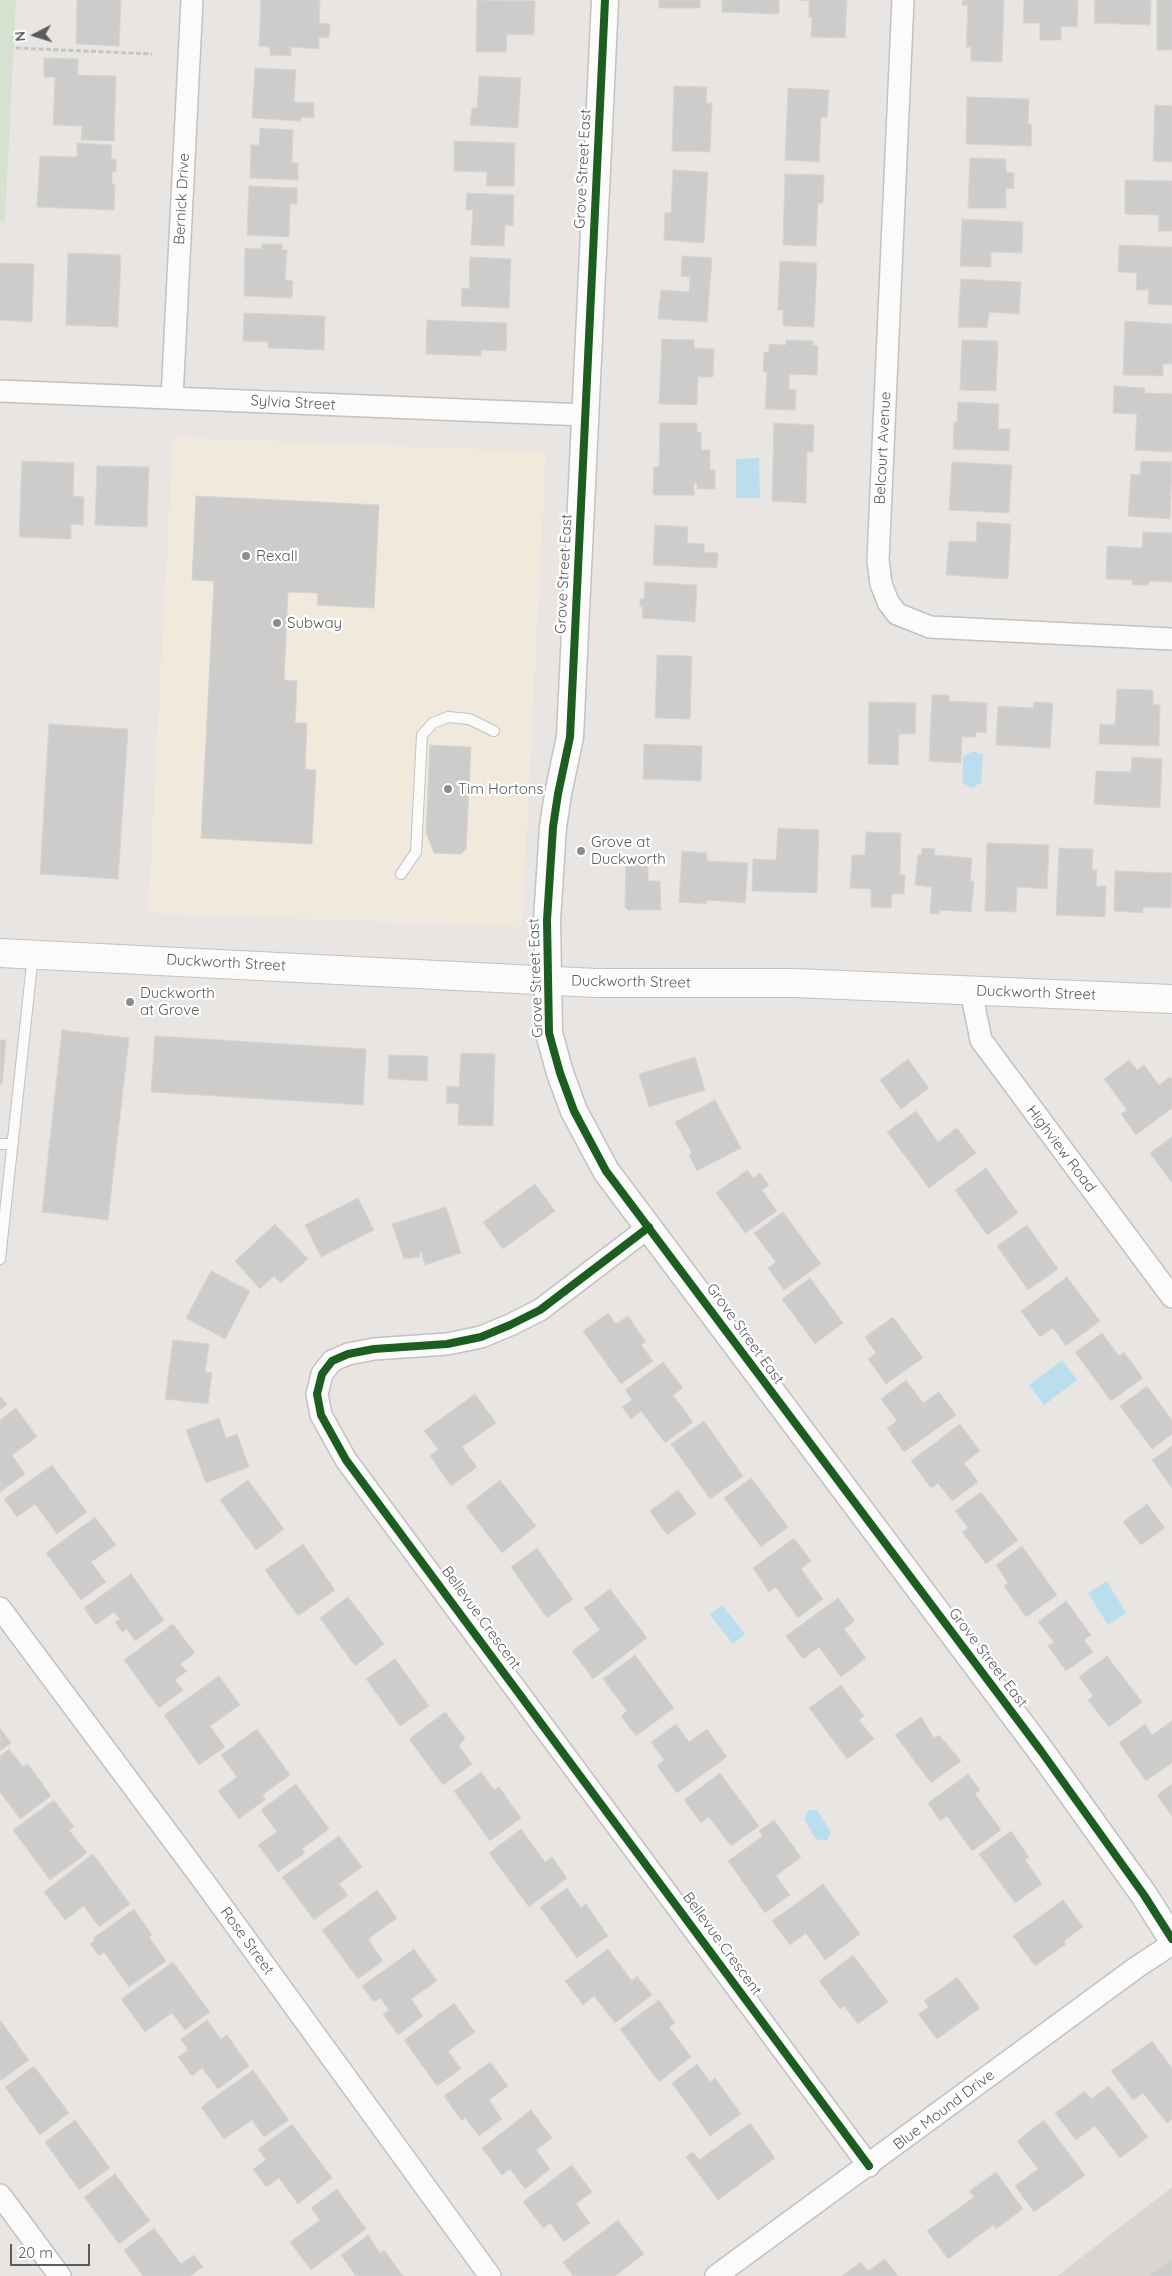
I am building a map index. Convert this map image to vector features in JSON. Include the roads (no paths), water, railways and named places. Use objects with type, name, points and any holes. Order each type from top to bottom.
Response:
[{"type":"main road","name":"Duckworth Street","points":[[0,953],[596,983],[795,984],[1172,999]]},
{"type":"street","name":"Bernick Drive","points":[[172,398],[192,0]]},
{"type":"street","name":"Grove Street East","points":[[605,0],[570,737],[553,827],[547,920],[549,1033],[560,1073],[574,1111],[606,1171],[1041,1751],[1144,1895],[1172,1939]]},
{"type":"street","name":"Belcourt Avenue","points":[[903,0],[878,560],[881,584],[888,602],[897,614],[930,627],[1172,639]]},
{"type":"street","name":"Sylvia Street","points":[[0,391],[585,416]]},
{"type":"street","name":"Highview Road","points":[[971,991],[981,1040],[1172,1298]]},
{"type":"street","name":"Bellevue Crescent","points":[[649,1228],[540,1310],[510,1325],[481,1337],[447,1344],[374,1349],[348,1354],[332,1361],[322,1374],[317,1394],[321,1415],[346,1460],[869,2166]]},
{"type":"street","name":"Rose Street","points":[[0,1608],[205,1883],[490,2276]]},
{"type":"street","name":"Blue Mound Drive","points":[[716,2276],[869,2166],[1129,1972],[1172,1944]]},
{"type":"street","points":[[0,2195],[60,2276]]},
{"type":"lane","points":[[402,874],[416,852],[422,735],[433,723],[448,717],[468,719],[494,731]]},
{"type":"lane","points":[[0,1259],[33,954]]},
{"type":"lane","points":[[0,1144],[13,1144]]},
{"type":"water","points":[[759,458],[760,498],[736,498],[736,459]]},
{"type":"water","points":[[973,751],[983,755],[981,783],[971,788],[962,782],[963,757]]},
{"type":"water","points":[[1062,1360],[1077,1380],[1044,1405],[1029,1385]]},
{"type":"water","points":[[1107,1581],[1126,1613],[1108,1625],[1088,1593]]},
{"type":"water","points":[[722,1605],[745,1634],[733,1644],[710,1615]]},
{"type":"water","points":[[809,1810],[817,1810],[831,1832],[827,1841],[816,1839],[804,1819]]},
{"type":"place","name":"Rexall","points":[[246,556]]},
{"type":"place","name":"Subway","points":[[277,623]]},
{"type":"place","name":"Tim Hortons","points":[[448,789]]},
{"type":"place","name":"Grove at Duckworth","points":[[581,851]]},
{"type":"place","name":"Duckworth at Grove","points":[[130,1002]]}]
